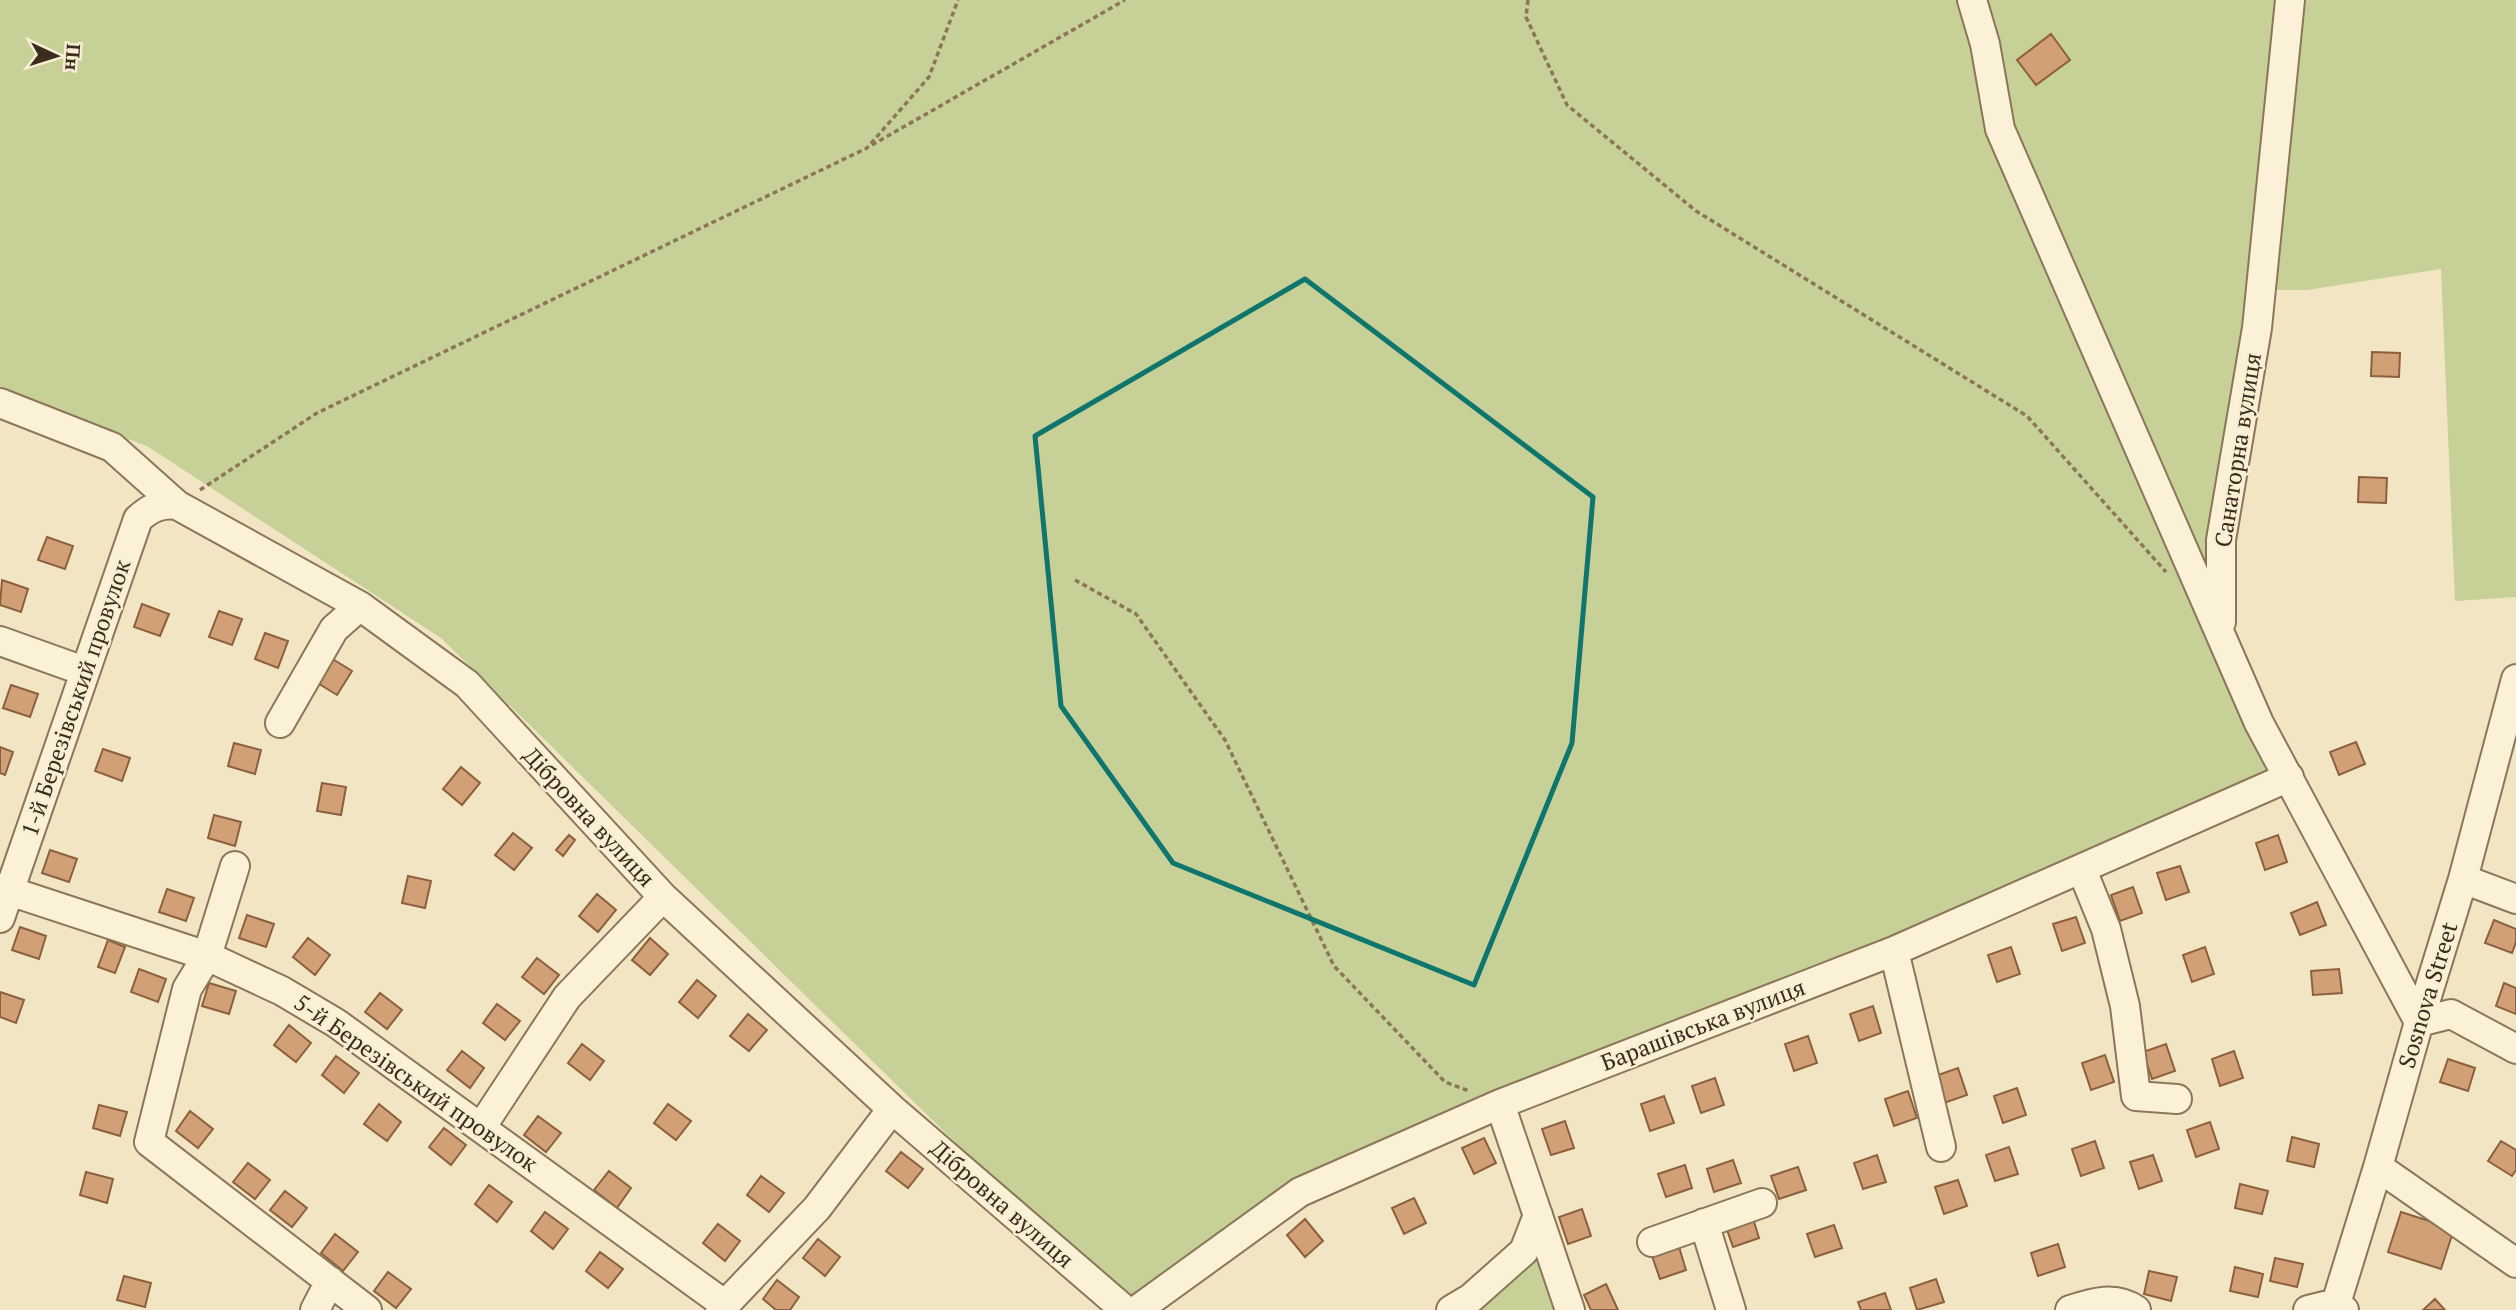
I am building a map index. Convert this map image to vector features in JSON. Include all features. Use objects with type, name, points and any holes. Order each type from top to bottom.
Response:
[{"type":"street","points":[[1972,0],[1985,44],[2000,129],[2221,635]]},
{"type":"street","name":"Санаторна вулиця","points":[[2290,0],[2257,328],[2221,540],[2221,635],[2259,723],[2418,1022]]},
{"type":"street","name":"Дібровна вулиця","points":[[0,403],[112,447],[177,505],[360,606],[467,684],[663,897],[892,1109],[1125,1310]]},
{"type":"street","name":"1-й Березівський провулок","points":[[0,918],[5,889],[138,519],[157,506],[177,505]]},
{"type":"street","points":[[280,723],[334,629],[360,606]]},
{"type":"street","points":[[0,641],[84,671]]},
{"type":"street","name":"Sosnova Street","points":[[2338,1308],[2418,1022],[2463,880],[2516,679]]},
{"type":"street","name":"Барашівська вулиця","points":[[1137,1310],[1300,1192],[1500,1104],[1894,951],[2289,777]]},
{"type":"street","points":[[235,866],[207,956],[187,989],[149,1142],[367,1310]]},
{"type":"street","points":[[2082,870],[2106,929],[2125,1006],[2136,1096],[2177,1099]]},
{"type":"street","points":[[2463,880],[2516,899]]},
{"type":"street","name":"5-й Березівський провулок","points":[[5,889],[207,956],[282,991],[337,1023],[482,1126],[722,1307]]},
{"type":"street","points":[[482,1126],[567,997],[663,897]]},
{"type":"street","points":[[1894,951],[1941,1147]]},
{"type":"street","points":[[2418,1022],[2451,1014],[2516,1049]]},
{"type":"street","points":[[1500,1104],[1570,1310]]},
{"type":"street","points":[[722,1307],[817,1208],[892,1109]]},
{"type":"street","points":[[2378,1167],[2516,1263]]},
{"type":"street","points":[[1652,1242],[1762,1203]]},
{"type":"street","points":[[1451,1310],[1471,1298],[1524,1251],[1538,1215]]},
{"type":"street","points":[[1703,1223],[1731,1310]]},
{"type":"street","points":[[315,1310],[330,1281]]},
{"type":"street","points":[[2070,1310],[2101,1300],[2136,1310]]},
{"type":"street","points":[[2308,1310],[2338,1308]]},
{"type":"path","points":[[867,148],[929,77],[958,0]]},
{"type":"path","points":[[177,505],[317,413],[867,148],[1125,0]]},
{"type":"path","points":[[1528,0],[1526,18],[1567,105],[1696,211],[2027,416],[2165,572]]},
{"type":"path","points":[[1075,580],[1136,614],[1225,740],[1334,966],[1445,1082],[1500,1104]]},
{"type":"highlighted area","points":[[1305,279],[1593,497],[1572,743],[1474,985],[1173,863],[1061,706],[1035,436]]},
{"type":"green space","points":[[0,0],[2279,0],[2221,635],[2289,777],[1300,1192],[1126,1310],[441,638],[147,446],[0,392]]},
{"type":"green space","points":[[2288,0],[2516,0],[2516,597],[2455,601],[2441,269],[2307,290],[2269,290]]},
{"type":"green space","points":[[1538,1215],[1570,1310],[1451,1310]]},
{"type":"building","points":[[2051,34],[2070,60],[2036,85],[2017,60]]},
{"type":"building","points":[[2372,352],[2400,353],[2399,377],[2371,376]]},
{"type":"building","points":[[2359,477],[2387,478],[2386,503],[2358,502]]},
{"type":"building","points":[[47,537],[73,546],[65,569],[38,560]]},
{"type":"building","points":[[2,580],[28,589],[21,612],[0,605]]},
{"type":"building","points":[[142,604],[169,614],[160,636],[134,627]]},
{"type":"building","points":[[219,611],[242,619],[232,645],[209,637]]},
{"type":"building","points":[[265,633],[288,641],[278,668],[255,659]]},
{"type":"building","points":[[331,658],[352,671],[337,695],[316,682]]},
{"type":"building","points":[[11,685],[38,694],[30,717],[3,708]]},
{"type":"building","points":[[2356,742],[2365,764],[2339,775],[2330,752]]},
{"type":"building","points":[[234,743],[261,750],[255,774],[228,766]]},
{"type":"building","points":[[0,747],[13,752],[5,775],[0,773]]},
{"type":"building","points":[[103,749],[130,758],[122,781],[95,771]]},
{"type":"building","points":[[461,767],[480,783],[462,805],[443,789]]},
{"type":"building","points":[[322,783],[346,787],[341,815],[317,811]]},
{"type":"building","points":[[214,815],[241,822],[235,846],[208,838]]},
{"type":"building","points":[[513,833],[532,848],[514,870],[495,855]]},
{"type":"building","points":[[569,835],[575,840],[563,856],[556,850]]},
{"type":"building","points":[[2278,835],[2287,862],[2265,870],[2256,843]]},
{"type":"building","points":[[50,850],[77,859],[69,882],[42,873]]},
{"type":"building","points":[[2180,866],[2189,892],[2166,900],[2157,873]]},
{"type":"building","points":[[408,876],[431,881],[425,908],[402,903]]},
{"type":"building","points":[[2133,887],[2142,913],[2120,921],[2111,895]]},
{"type":"building","points":[[167,889],[194,898],[186,921],[159,912]]},
{"type":"building","points":[[597,894],[616,910],[598,932],[579,916]]},
{"type":"building","points":[[2317,902],[2326,925],[2300,935],[2291,913]]},
{"type":"building","points":[[247,915],[274,924],[266,947],[239,938]]},
{"type":"building","points":[[2076,917],[2085,943],[2062,951],[2053,924]]},
{"type":"building","points":[[2494,920],[2516,929],[2516,942],[2512,953],[2485,943]]},
{"type":"building","points":[[20,927],[46,936],[39,959],[12,950]]},
{"type":"building","points":[[308,938],[330,955],[315,975],[293,957]]},
{"type":"building","points":[[650,938],[668,954],[650,975],[632,960]]},
{"type":"building","points":[[108,940],[125,947],[115,973],[98,967]]},
{"type":"building","points":[[2011,947],[2020,974],[1997,982],[1988,955]]},
{"type":"building","points":[[2205,947],[2214,974],[2192,982],[2183,955]]},
{"type":"building","points":[[537,958],[559,975],[544,994],[522,977]]},
{"type":"building","points":[[139,969],[166,979],[158,1002],[131,992]]},
{"type":"building","points":[[2339,969],[2342,993],[2313,995],[2311,971]]},
{"type":"building","points":[[697,980],[716,996],[698,1018],[679,1002]]},
{"type":"building","points":[[209,983],[236,991],[229,1014],[202,1006]]},
{"type":"building","points":[[2504,983],[2516,988],[2516,1014],[2496,1006]]},
{"type":"building","points":[[0,992],[24,1000],[16,1023],[0,1017]]},
{"type":"building","points":[[380,993],[402,1010],[387,1029],[365,1012]]},
{"type":"building","points":[[497,1004],[520,1021],[505,1040],[483,1023]]},
{"type":"building","points":[[1873,1006],[1881,1033],[1859,1041],[1850,1014]]},
{"type":"building","points":[[748,1014],[767,1030],[749,1051],[730,1036]]},
{"type":"building","points":[[289,1025],[311,1043],[296,1062],[274,1045]]},
{"type":"building","points":[[1808,1036],[1817,1063],[1794,1071],[1785,1044]]},
{"type":"building","points":[[582,1044],[604,1061],[590,1080],[568,1063]]},
{"type":"building","points":[[2166,1044],[2175,1071],[2152,1079],[2143,1052]]},
{"type":"building","points":[[462,1051],[484,1068],[470,1088],[447,1070]]},
{"type":"building","points":[[2234,1051],[2243,1078],[2220,1086],[2212,1059]]},
{"type":"building","points":[[2105,1055],[2114,1082],[2091,1090],[2082,1063]]},
{"type":"building","points":[[336,1056],[359,1073],[344,1093],[322,1075]]},
{"type":"building","points":[[2448,1059],[2475,1068],[2468,1091],[2440,1082]]},
{"type":"building","points":[[1958,1068],[1967,1095],[1944,1103],[1935,1076]]},
{"type":"building","points":[[1715,1078],[1724,1105],[1701,1113],[1692,1086]]},
{"type":"building","points":[[2017,1088],[2026,1115],[2003,1123],[1994,1096]]},
{"type":"building","points":[[1908,1091],[1917,1118],[1894,1126],[1885,1099]]},
{"type":"building","points":[[1664,1096],[1674,1123],[1650,1131],[1641,1104]]},
{"type":"building","points":[[379,1104],[401,1122],[387,1141],[364,1124]]},
{"type":"building","points":[[668,1104],[691,1121],[676,1140],[654,1123]]},
{"type":"building","points":[[99,1105],[127,1112],[120,1136],[93,1128]]},
{"type":"building","points":[[190,1111],[213,1129],[198,1148],[176,1131]]},
{"type":"building","points":[[538,1116],[561,1133],[546,1152],[524,1135]]},
{"type":"building","points":[[1565,1121],[1574,1148],[1551,1155],[1542,1129]]},
{"type":"building","points":[[2210,1122],[2219,1149],[2196,1157],[2187,1130]]},
{"type":"building","points":[[444,1128],[466,1145],[451,1165],[429,1147]]},
{"type":"building","points":[[2292,1137],[2319,1144],[2314,1167],[2287,1161]]},
{"type":"building","points":[[1484,1138],[1496,1163],[1474,1174],[1462,1148]]},
{"type":"building","points":[[2095,1141],[2104,1168],[2081,1176],[2072,1149]]},
{"type":"building","points":[[2501,1141],[2516,1150],[2516,1170],[2512,1176],[2488,1161]]},
{"type":"building","points":[[2009,1147],[2018,1174],[1995,1181],[1986,1155]]},
{"type":"building","points":[[901,1152],[923,1169],[908,1188],[886,1171]]},
{"type":"building","points":[[1877,1155],[1886,1182],[1863,1189],[1854,1163]]},
{"type":"building","points":[[2153,1155],[2162,1181],[2139,1189],[2130,1162]]},
{"type":"building","points":[[1733,1160],[1741,1183],[1714,1192],[1707,1169]]},
{"type":"building","points":[[248,1163],[270,1180],[255,1199],[233,1182]]},
{"type":"building","points":[[1685,1165],[1692,1188],[1666,1197],[1658,1174]]},
{"type":"building","points":[[1798,1167],[1806,1190],[1779,1199],[1771,1176]]},
{"type":"building","points":[[609,1171],[631,1188],[617,1208],[594,1190]]},
{"type":"building","points":[[86,1172],[113,1179],[107,1203],[80,1195]]},
{"type":"building","points":[[761,1176],[784,1193],[769,1212],[747,1195]]},
{"type":"building","points":[[1958,1180],[1967,1206],[1944,1214],[1935,1187]]},
{"type":"building","points":[[2240,1184],[2268,1191],[2262,1214],[2235,1208]]},
{"type":"building","points":[[489,1185],[512,1202],[497,1222],[475,1204]]},
{"type":"building","points":[[285,1191],[307,1208],[292,1227],[270,1210]]},
{"type":"building","points":[[1414,1198],[1426,1223],[1404,1234],[1392,1208]]},
{"type":"building","points":[[1582,1209],[1591,1236],[1568,1244],[1559,1217]]},
{"type":"building","points":[[545,1212],[568,1229],[553,1249],[531,1231]]},
{"type":"building","points":[[2401,1212],[2454,1229],[2441,1269],[2388,1252]]},
{"type":"building","points":[[1752,1215],[1759,1238],[1733,1247],[1725,1224]]},
{"type":"building","points":[[1305,1219],[1323,1241],[1305,1257],[1287,1235]]},
{"type":"building","points":[[718,1224],[740,1241],[725,1261],[703,1243]]},
{"type":"building","points":[[1834,1225],[1842,1248],[1815,1257],[1807,1234]]},
{"type":"building","points":[[335,1234],[358,1252],[343,1271],[321,1253]]},
{"type":"building","points":[[818,1239],[840,1257],[825,1276],[803,1258]]},
{"type":"building","points":[[2058,1244],[2065,1267],[2038,1276],[2031,1253]]},
{"type":"building","points":[[1679,1247],[1686,1270],[1660,1279],[1652,1256]]},
{"type":"building","points":[[600,1252],[623,1269],[608,1288],[586,1271]]},
{"type":"building","points":[[2275,1258],[2303,1264],[2297,1287],[2270,1281]]},
{"type":"building","points":[[2235,1267],[2263,1274],[2258,1297],[2230,1291]]},
{"type":"building","points":[[2149,1271],[2177,1277],[2171,1301],[2144,1294]]},
{"type":"building","points":[[388,1272],[411,1289],[396,1308],[374,1291]]},
{"type":"building","points":[[124,1276],[151,1283],[145,1307],[117,1300]]},
{"type":"building","points":[[1936,1279],[1944,1302],[1917,1310],[1910,1288]]},
{"type":"building","points":[[777,1280],[799,1297],[790,1310],[776,1310],[763,1299]]},
{"type":"building","points":[[1606,1284],[1618,1310],[1591,1310],[1584,1295]]},
{"type":"building","points":[[1885,1293],[1891,1310],[1861,1310],[1858,1302]]},
{"type":"building","points":[[2435,1299],[2445,1310],[2423,1310]]}]
